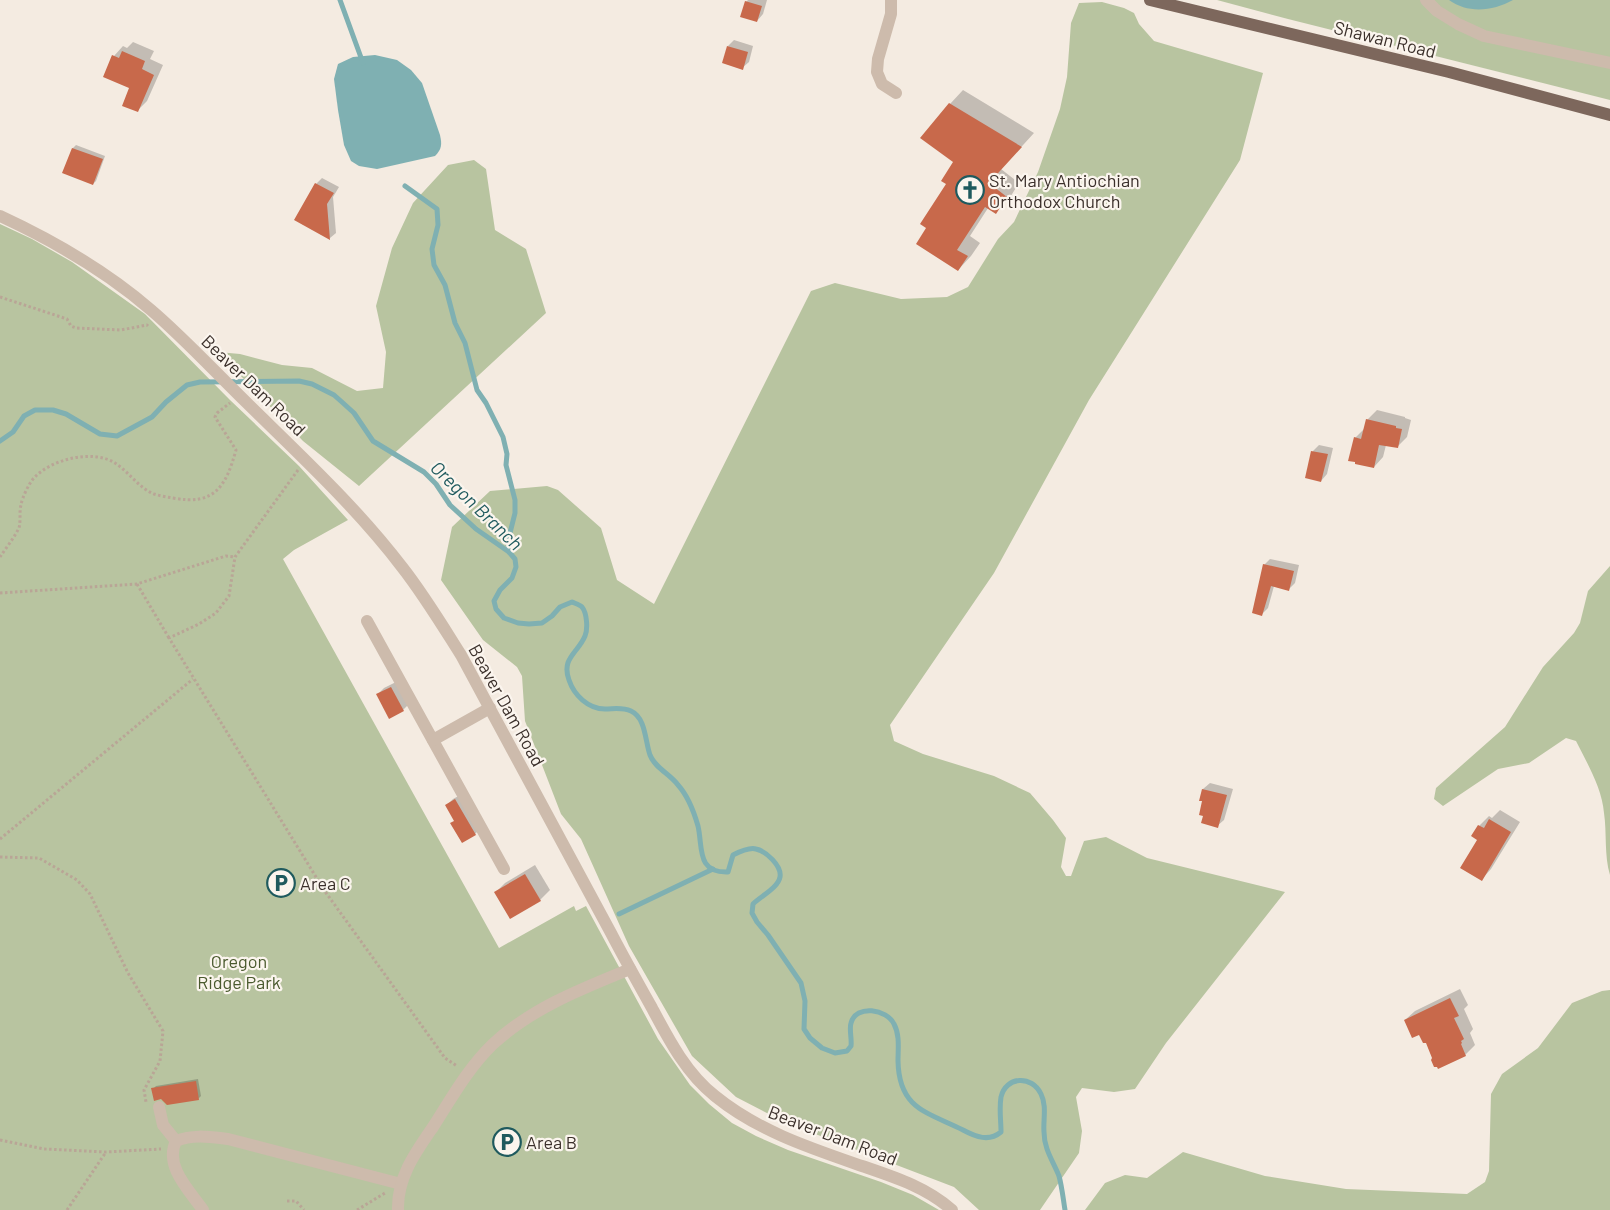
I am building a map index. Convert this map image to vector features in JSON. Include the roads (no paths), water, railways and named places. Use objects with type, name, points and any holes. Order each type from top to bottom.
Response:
[{"type":"main road","name":"Shawan Road","points":[[1150,0],[1458,75],[1610,115]]},
{"type":"street","points":[[891,0],[891,14],[878,59],[877,72],[882,84],[896,93]]},
{"type":"street","points":[[1426,0],[1437,11],[1458,24],[1484,36],[1610,63]]},
{"type":"street","name":"Beaver Dam Road","points":[[0,216],[36,232],[76,256],[114,281],[150,309],[306,460],[365,523],[402,567],[457,648],[630,969],[683,1061],[698,1081],[716,1097],[763,1128],[790,1140],[915,1185],[939,1199],[952,1210]]},
{"type":"street","points":[[367,621],[504,869]]},
{"type":"street","points":[[433,740],[490,708]]},
{"type":"street","points":[[398,1210],[401,1184],[410,1160],[468,1073],[492,1045],[515,1026],[543,1008],[576,991],[630,969]]},
{"type":"street","points":[[160,1111],[163,1125],[174,1145],[172,1158],[178,1175],[203,1210]]},
{"type":"street","points":[[174,1145],[188,1136],[228,1139],[401,1184]]},
{"type":"water","points":[[1449,0],[1513,0],[1489,9],[1472,9]]},
{"type":"water","points":[[375,55],[397,60],[411,70],[422,83],[441,138],[440,149],[435,156],[377,169],[359,166],[351,161],[344,145],[334,79],[338,64],[353,57]]},
{"type":"waterway","points":[[340,0],[363,63]]},
{"type":"waterway","points":[[405,186],[437,209],[438,225],[432,249],[434,265],[445,285],[455,323],[465,343],[477,390],[486,403],[503,437],[507,454],[506,465],[515,500],[515,513],[508,541],[509,552]]},
{"type":"waterway","name":"Oregon Branch","points":[[0,441],[13,432],[24,416],[35,410],[53,410],[66,414],[100,434],[117,436],[152,417],[166,402],[187,385],[200,382],[299,381],[312,384],[334,395],[354,413],[373,441],[424,472],[436,484],[450,505],[476,529],[509,552],[515,559],[516,567],[512,578],[500,590],[494,601],[496,609],[504,618],[518,623],[542,623],[560,607],[572,602],[582,607],[586,617],[586,629],[582,642],[571,656],[567,666],[571,686],[582,700],[593,707],[628,710],[636,714],[640,719],[652,760],[675,781],[690,804],[698,826],[701,850],[706,863],[718,871],[728,872],[733,855],[744,850],[753,849],[760,850],[776,864],[780,873],[779,881],[753,904],[752,913],[801,983],[805,1001],[804,1029],[810,1038],[822,1048],[835,1053],[847,1051],[851,1046],[850,1025],[854,1017],[865,1011],[879,1012],[885,1015],[896,1028],[900,1077],[904,1090],[910,1099],[917,1107],[927,1113],[973,1135],[982,1137],[992,1137],[1001,1132],[1001,1097],[1008,1085],[1020,1080],[1032,1084],[1037,1088],[1043,1099],[1044,1138],[1049,1155],[1059,1176],[1065,1210]]},
{"type":"waterway","points":[[619,914],[713,869]]},
{"type":"place","name":"St. Mary Antiochian Orthodox Church","points":[[970,190]]},
{"type":"place","name":"Area C","points":[[281,883]]},
{"type":"place","name":"Area B","points":[[507,1142]]},
{"type":"park label","name":"Oregon Ridge Park","points":[[239,971]]}]
